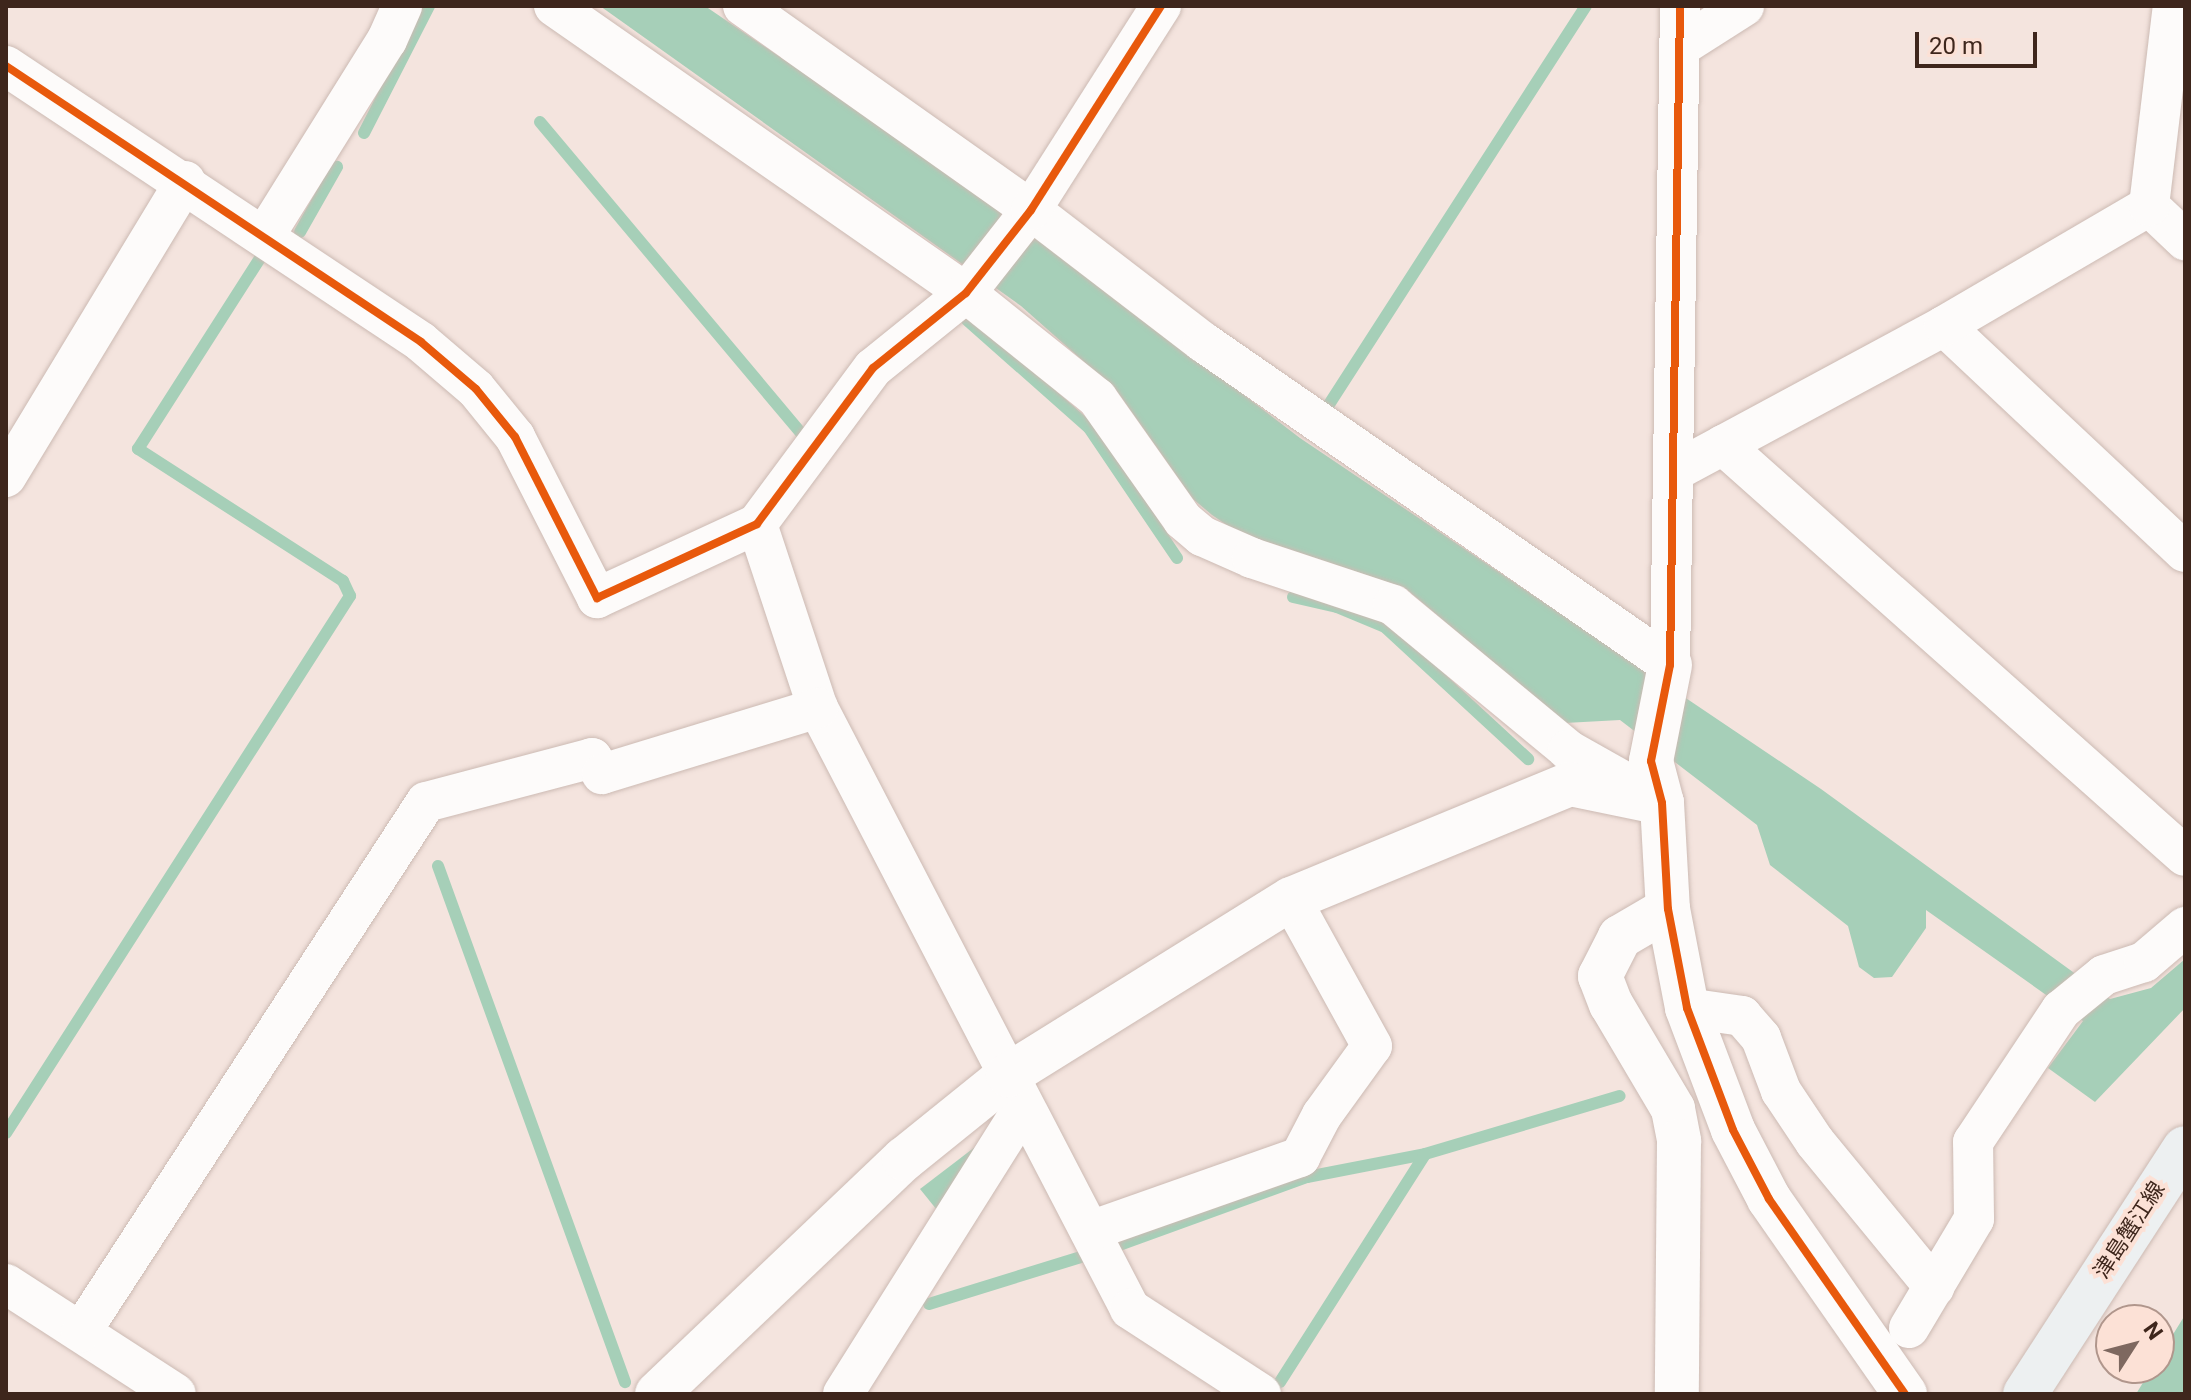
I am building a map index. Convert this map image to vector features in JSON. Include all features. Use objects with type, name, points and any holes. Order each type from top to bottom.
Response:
[{"type":"main road","name":"津島蟹江線","points":[[2025,1394],[2185,1148]]},
{"type":"street","points":[[265,235],[387,40],[402,6]]},
{"type":"street","points":[[554,6],[966,293],[1097,398],[1183,520],[1202,536],[1252,558],[1393,605],[1568,750],[1662,803]]},
{"type":"street","points":[[743,6],[1031,210],[1203,342],[1669,670]]},
{"type":"street","points":[[6,66],[185,181],[421,342],[476,389],[515,437],[597,598],[757,524],[873,368],[966,293],[1031,210],[1161,6]]},
{"type":"street","points":[[1680,6],[1675,471],[1669,670],[1651,761],[1662,803],[1668,909],[1687,1008],[1733,1130],[1769,1199],[1905,1394]]},
{"type":"street","points":[[1680,47],[1744,6]]},
{"type":"street","points":[[2149,206],[2173,6]]},
{"type":"street","points":[[6,477],[185,181]]},
{"type":"street","points":[[1675,471],[1944,326],[2149,206]]},
{"type":"street","points":[[2149,206],[2185,240]]},
{"type":"street","points":[[1944,326],[2185,552]]},
{"type":"street","points":[[1723,445],[2185,856]]},
{"type":"street","points":[[757,524],[818,708],[1130,1309],[1261,1394]]},
{"type":"street","points":[[81,1332],[426,802],[592,758],[602,774],[818,708]]},
{"type":"street","points":[[657,1394],[904,1159],[1016,1091],[1291,899],[1570,784],[1662,803]]},
{"type":"street","points":[[1090,1231],[1300,1157],[1322,1115],[1372,1046],[1291,899]]},
{"type":"street","points":[[1668,909],[1620,937],[1600,976],[1629,1039],[1673,1109],[1679,1141],[1677,1394]]},
{"type":"street","points":[[1909,1328],[1974,1219],[1973,1142],[2061,1010],[2104,975],[2144,962],[2185,927]]},
{"type":"street","points":[[1687,1008],[1742,1016],[1761,1038],[1781,1091],[1815,1142],[1934,1287]]},
{"type":"street","points":[[843,1394],[1016,1091]]},
{"type":"street","points":[[6,1284],[176,1394]]},
{"type":"shaded area","points":[[600,6],[705,6],[991,201],[1300,438],[1821,789],[2110,999],[2151,988],[2185,959],[2185,1008],[2095,1102],[2048,1068],[2083,1021],[1926,910],[1926,928],[1892,977],[1874,978],[1859,967],[1848,926],[1770,865],[1757,825],[1620,720],[1565,723],[1405,588],[1237,532],[1212,515],[1193,499],[1117,391],[1021,306]]},
{"type":"shaded area","points":[[975,1147],[937,1210],[920,1189]]},
{"type":"shaded area","points":[[2185,1315],[2185,1394],[2136,1394],[2142,1384],[2175,1384],[2175,1331]]},
{"type":"waterway","points":[[364,133],[429,6]]},
{"type":"waterway","points":[[1328,406],[1586,6]]},
{"type":"waterway","points":[[540,122],[801,433]]},
{"type":"waterway","points":[[300,232],[337,167]]},
{"type":"waterway","points":[[6,1133],[350,596],[343,581],[138,449],[262,255]]},
{"type":"waterway","points":[[967,320],[1089,428],[1177,558]]},
{"type":"waterway","points":[[1293,597],[1337,607],[1385,627],[1528,759]]},
{"type":"waterway","points":[[438,866],[625,1382]]},
{"type":"waterway","points":[[1119,1245],[1307,1177],[1425,1154],[1620,1096]]},
{"type":"waterway","points":[[1280,1382],[1425,1154]]},
{"type":"waterway","points":[[929,1304],[1087,1255]]},
{"type":"cycle path","points":[[6,66],[421,342],[476,389],[515,437],[597,598],[757,524],[873,368],[966,293],[1031,210],[1161,6]]},
{"type":"cycle path","points":[[1680,6],[1670,665],[1651,761],[1662,803],[1668,909],[1687,1008],[1733,1130],[1769,1199],[1905,1394]]}]
